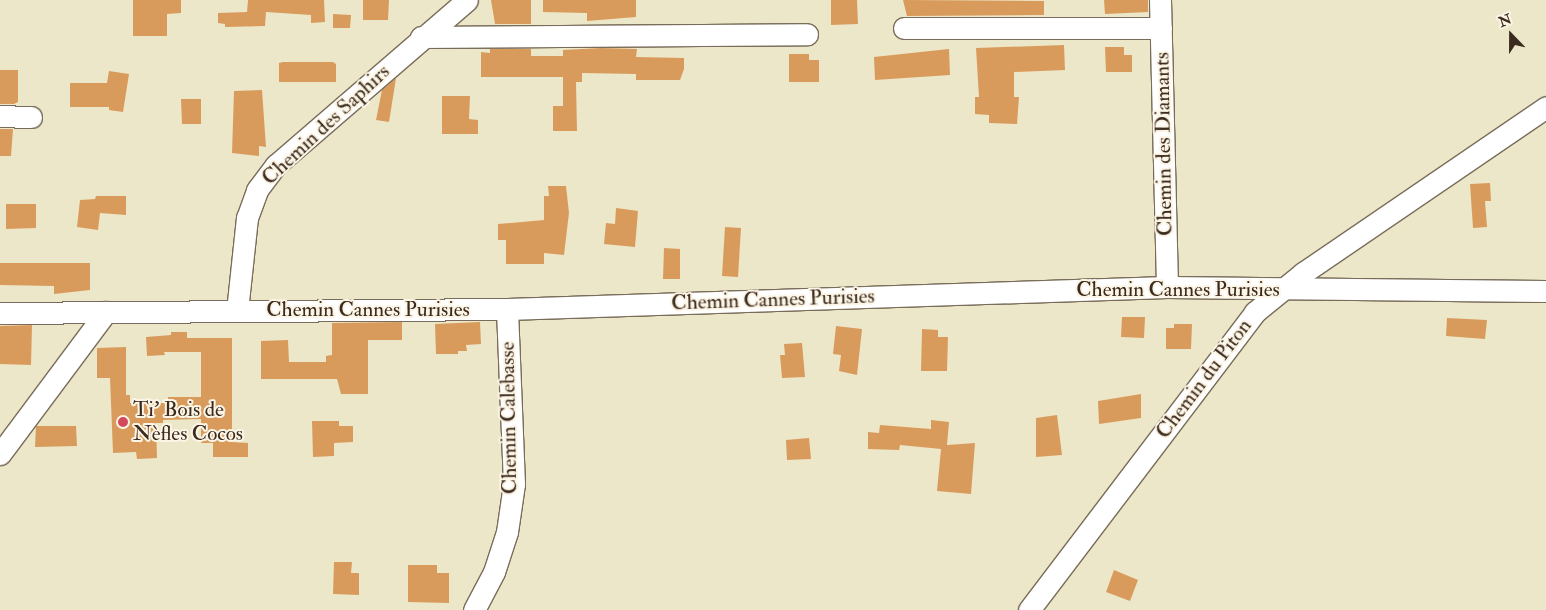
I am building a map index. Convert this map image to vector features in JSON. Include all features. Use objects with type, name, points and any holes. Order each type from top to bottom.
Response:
[{"type":"street","name":"Chemin des Saphirs","points":[[237,311],[247,218],[257,190],[276,165],[421,37],[466,0]]},
{"type":"street","name":"Chemin des Diamants","points":[[1160,0],[1167,287]]},
{"type":"street","points":[[904,28],[1161,28]]},
{"type":"street","points":[[421,37],[806,34]]},
{"type":"street","name":"Chemin du Piton","points":[[1029,610],[1255,312],[1282,289],[1437,179],[1546,107]]},
{"type":"street","points":[[0,116],[31,117]]},
{"type":"street","name":"Chemin Cannes Purisies","points":[[0,313],[506,309],[1167,287],[1546,291]]},
{"type":"street","name":"Chemin Calebasse","points":[[474,610],[494,572],[507,532],[514,484],[506,309]]},
{"type":"street","points":[[0,454],[106,312]]},
{"type":"building","points":[[133,0],[181,0],[181,13],[167,14],[167,36],[133,36]]},
{"type":"building","points":[[248,0],[324,0],[325,22],[311,23],[311,15],[266,12],[265,26],[225,27],[225,24],[218,23],[218,13],[247,12]]},
{"type":"building","points":[[363,0],[389,0],[388,20],[363,20]]},
{"type":"building","points":[[491,0],[531,0],[531,24],[495,24]]},
{"type":"building","points":[[543,0],[636,0],[636,17],[587,21],[587,13],[543,12]]},
{"type":"building","points":[[831,0],[857,0],[858,24],[831,25]]},
{"type":"building","points":[[903,0],[1044,1],[1044,15],[907,16]]},
{"type":"building","points":[[1104,0],[1148,0],[1148,12],[1105,14]]},
{"type":"building","points":[[333,14],[351,15],[350,28],[333,28]]},
{"type":"building","points":[[1064,45],[1065,70],[1014,72],[1014,97],[1019,97],[1017,124],[989,123],[989,115],[975,114],[975,97],[979,97],[976,48]]},
{"type":"building","points":[[1105,47],[1124,47],[1124,55],[1132,55],[1132,72],[1106,72]]},
{"type":"building","points":[[490,49],[531,49],[531,56],[563,56],[563,50],[637,49],[636,57],[684,58],[684,69],[680,80],[636,80],[636,74],[582,73],[582,82],[576,82],[577,131],[553,131],[553,106],[563,106],[563,77],[481,77],[481,52],[490,53]]},
{"type":"building","points":[[949,49],[950,75],[875,80],[874,57]]},
{"type":"building","points":[[789,54],[809,54],[809,60],[819,60],[819,82],[789,82]]},
{"type":"building","points":[[333,62],[336,64],[336,82],[279,82],[279,63]]},
{"type":"building","points":[[0,70],[18,70],[18,102],[14,104],[0,104]]},
{"type":"building","points":[[109,71],[129,74],[123,112],[109,110],[109,107],[70,107],[70,83],[107,83]]},
{"type":"building","points":[[396,78],[389,122],[376,120],[382,90]]},
{"type":"building","points":[[262,90],[266,147],[259,146],[259,156],[232,153],[234,91]]},
{"type":"building","points":[[442,96],[470,96],[469,119],[478,120],[478,134],[442,134]]},
{"type":"building","points":[[181,99],[201,99],[201,124],[182,124]]},
{"type":"building","points":[[0,129],[13,129],[11,156],[0,156]]},
{"type":"building","points":[[1490,183],[1491,201],[1485,201],[1487,227],[1473,228],[1470,184]]},
{"type":"building","points":[[548,186],[566,186],[569,213],[564,255],[544,253],[544,264],[506,264],[506,240],[498,240],[498,224],[544,220],[544,196],[549,196]]},
{"type":"building","points":[[96,196],[126,196],[126,215],[100,213],[98,230],[77,227],[80,200],[95,199]]},
{"type":"building","points":[[6,204],[36,204],[36,228],[6,229]]},
{"type":"building","points":[[616,208],[638,211],[635,247],[604,244],[606,223],[615,224]]},
{"type":"building","points":[[725,227],[741,228],[738,277],[722,276]]},
{"type":"building","points":[[664,248],[680,249],[680,279],[663,279]]},
{"type":"building","points":[[0,263],[90,263],[90,290],[54,294],[54,286],[0,285]]},
{"type":"building","points":[[1122,317],[1145,317],[1144,338],[1121,337]]},
{"type":"building","points":[[1447,318],[1487,320],[1485,339],[1446,336]]},
{"type":"building","points":[[402,322],[402,340],[368,340],[368,394],[341,394],[337,379],[261,379],[261,341],[288,340],[289,362],[326,362],[326,356],[332,355],[332,323]]},
{"type":"building","points":[[480,322],[481,344],[466,345],[467,351],[458,351],[458,354],[436,354],[435,324]]},
{"type":"building","points":[[1174,324],[1192,324],[1191,349],[1166,349],[1166,328],[1174,328]]},
{"type":"building","points":[[32,325],[31,365],[0,364],[0,326]]},
{"type":"building","points":[[836,326],[862,329],[857,375],[839,371],[841,355],[833,354]]},
{"type":"building","points":[[922,329],[938,330],[938,337],[948,337],[947,371],[921,371]]},
{"type":"building","points":[[171,332],[187,332],[187,338],[232,338],[232,442],[248,443],[248,457],[213,457],[213,443],[201,443],[201,419],[163,420],[163,423],[156,423],[157,458],[137,459],[136,452],[113,453],[110,378],[97,378],[97,348],[126,347],[126,395],[130,395],[130,403],[168,403],[168,397],[201,397],[201,352],[164,352],[165,355],[147,356],[146,337],[171,335]]},
{"type":"building","points":[[802,343],[805,377],[782,378],[780,355],[785,355],[784,344]]},
{"type":"building","points":[[1141,394],[1141,418],[1099,424],[1098,401]]},
{"type":"building","points":[[1057,415],[1062,455],[1036,457],[1036,418]]},
{"type":"building","points":[[931,420],[949,422],[947,445],[975,443],[971,494],[937,491],[941,449],[900,445],[899,450],[868,449],[868,432],[879,433],[880,425],[931,429]]},
{"type":"building","points":[[312,421],[339,421],[339,426],[353,426],[353,442],[334,443],[334,456],[313,457]]},
{"type":"building","points":[[36,426],[76,426],[77,446],[35,447]]},
{"type":"building","points":[[809,438],[811,459],[787,460],[786,440]]},
{"type":"building","points":[[334,562],[352,562],[351,573],[359,573],[359,595],[333,594]]},
{"type":"building","points":[[408,565],[437,565],[437,573],[449,573],[449,603],[408,602]]},
{"type":"building","points":[[1114,570],[1138,580],[1130,601],[1106,592]]},
{"type":"place","name":"Ti' Bois de Nèfles Cocos","points":[[123,422]]}]
